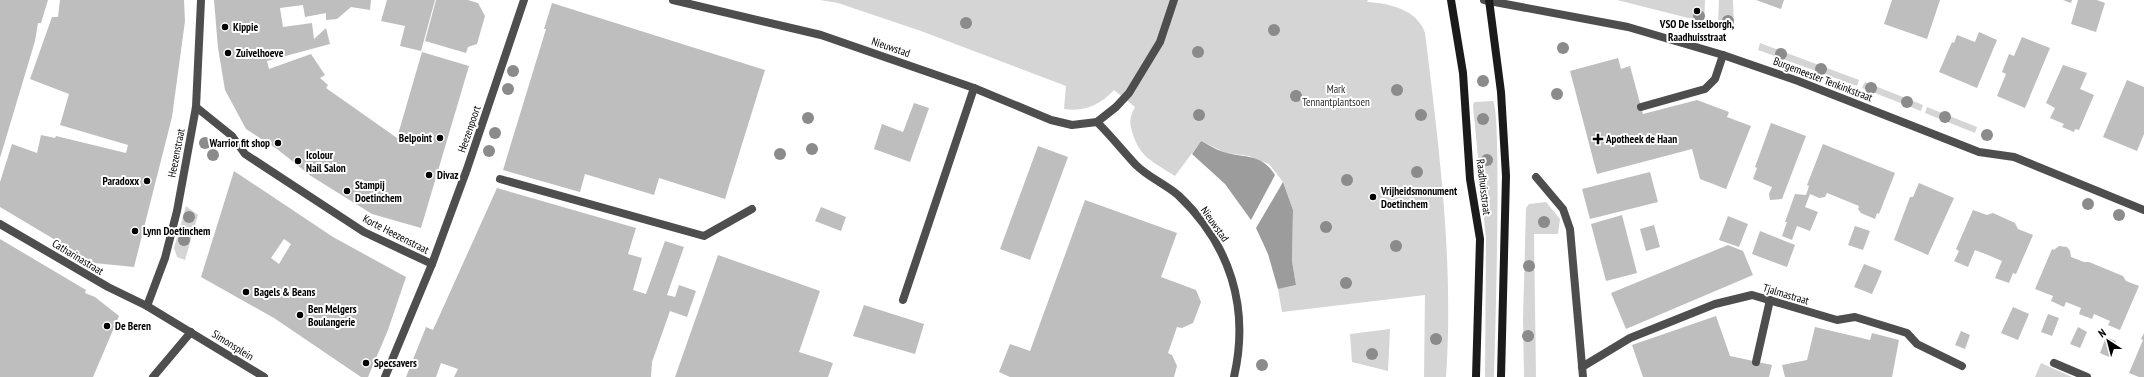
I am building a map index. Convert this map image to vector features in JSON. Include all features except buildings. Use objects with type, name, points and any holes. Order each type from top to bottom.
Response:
[{"type":"main road","name":"Raadhuisstraat","points":[[1451,0],[1463,73],[1470,179],[1480,239],[1476,377]]},
{"type":"main road","name":"Raadhuisstraat","points":[[1487,0],[1501,92],[1506,176],[1501,377]]},
{"type":"street","name":"Heezenstraat","points":[[147,306],[164,258],[177,212],[196,107],[201,0]]},
{"type":"street","name":"Heezenpoort","points":[[432,264],[467,169],[524,0]]},
{"type":"street","name":"Nieuwstad","points":[[673,0],[821,35],[974,88],[1051,120],[1072,125],[1097,122],[1137,166],[1177,194],[1199,218],[1217,244],[1232,275],[1239,310],[1238,357],[1234,377]]},
{"type":"street","points":[[1097,122],[1116,107],[1139,78],[1160,42],[1174,0]]},
{"type":"street","name":"Burgemeester Tenkinkstraat","points":[[1487,0],[1628,27],[1723,55],[1798,81],[1979,152],[2014,157],[2144,210]]},
{"type":"street","points":[[1641,107],[1705,89],[1715,79],[1723,55]]},
{"type":"street","points":[[903,300],[974,88]]},
{"type":"street","name":"Korte Heezenstraat","points":[[196,107],[232,136],[245,154],[364,232],[432,264],[385,377]]},
{"type":"street","points":[[1536,177],[1563,209],[1570,229],[1583,377]]},
{"type":"street","points":[[500,179],[704,236],[752,209]]},
{"type":"street","name":"Catharinastraat","points":[[0,224],[108,287],[147,306]]},
{"type":"street","name":"Tjalmastraat","points":[[1582,367],[1630,338],[1715,304],[1752,295],[1837,320],[1855,316],[1907,333],[1917,344],[1962,366]]},
{"type":"street","points":[[1756,362],[1770,300]]},
{"type":"street","name":"Simonsplein","points":[[147,306],[264,377]]},
{"type":"street","points":[[153,377],[191,332]]},
{"type":"street","points":[[2054,362],[2087,377]]},
{"type":"green space","name":"Mark Tennantplantsoen","points":[[820,0],[1368,0],[1367,2],[1393,6],[1409,13],[1421,25],[1425,33],[1440,161],[1447,247],[1448,334],[1446,377],[1424,377],[1425,295],[1282,312],[1278,289],[1296,285],[1292,261],[1293,210],[1283,182],[1269,164],[1249,156],[1226,153],[1201,141],[1175,176],[1154,163],[1143,153],[1135,140],[1130,125],[1131,116],[1135,107],[1114,90],[1103,100],[1092,106],[1072,110],[1064,109],[1066,86],[921,31],[838,3]]},
{"type":"green space","points":[[1617,0],[1705,0],[1704,22]]},
{"type":"green space","points":[[1719,0],[1733,0],[1734,29],[1718,24]]},
{"type":"green space","points":[[1760,43],[1859,80],[1857,86],[1758,50]]},
{"type":"green space","points":[[1865,82],[1923,105],[1921,111],[1862,88]]},
{"type":"green space","points":[[1493,101],[1496,115],[1498,185],[1495,356],[1494,377],[1485,377],[1486,239],[1473,106],[1474,102]]},
{"type":"green space","points":[[1927,107],[1977,127],[1975,133],[1925,113]]},
{"type":"green space","points":[[1546,202],[1560,219],[1558,234],[1534,234],[1536,377],[1524,377],[1523,319],[1526,208],[1529,204]]},
{"type":"green space","points":[[186,206],[198,215],[185,260],[177,257],[174,248]]},
{"type":"green space","points":[[1390,329],[1388,371],[1352,362],[1350,334]]},
{"type":"green space","points":[[2041,363],[2072,377],[2035,377]]},
{"type":"shaded area","points":[[1201,141],[1224,152],[1259,160],[1265,163],[1275,175],[1251,220],[1225,184],[1192,154]]},
{"type":"shaded area","points":[[1283,182],[1293,210],[1292,261],[1296,285],[1278,289],[1268,254],[1256,228]]},
{"type":"place","name":"VSO De Isselborgh, Raadhuisstraat","points":[[1697,11]]},
{"type":"place","name":"Kippie","points":[[225,27]]},
{"type":"place","name":"Zuivelhoeve","points":[[228,53]]},
{"type":"place","name":"Belpoint","points":[[440,138]]},
{"type":"place","name":"Apotheek de Haan","points":[[1598,139]]},
{"type":"place","name":"Warrior fit shop","points":[[278,143]]},
{"type":"place","name":"Icolour Nail Salon","points":[[298,161]]},
{"type":"place","name":"Divaz","points":[[429,175]]},
{"type":"place","name":"Paradoxx","points":[[147,181]]},
{"type":"place","name":"Stampij Doetinchem","points":[[347,191]]},
{"type":"place","name":"Vrijheidsmonument Doetinchem","points":[[1373,197]]},
{"type":"place","name":"Lynn Doetinchem","points":[[135,231]]},
{"type":"place","name":"Bagels & Beans","points":[[246,292]]},
{"type":"place","name":"Ben Melgers Boulangerie","points":[[300,315]]},
{"type":"place","name":"De Beren","points":[[107,326]]},
{"type":"place","name":"Specsavers","points":[[366,363]]}]
